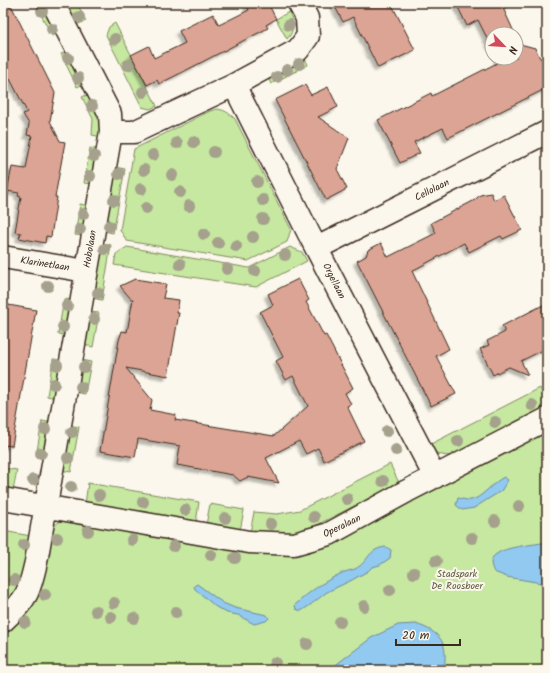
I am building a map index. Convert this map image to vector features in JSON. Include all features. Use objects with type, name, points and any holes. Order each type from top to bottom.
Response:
[{"type":"street","name":"Hobolaan","points":[[45,508],[111,132],[110,114],[53,3]]},
{"type":"street","points":[[111,132],[134,132],[234,85],[298,50],[308,36],[307,18],[299,3]]},
{"type":"street","name":"Orgellaan","points":[[234,85],[435,477]]},
{"type":"street","name":"Cellolaan","points":[[317,248],[547,132]]},
{"type":"street","name":"Klarinetlaan","points":[[3,257],[86,271]]},
{"type":"street","name":"Operalaan","points":[[3,499],[45,508],[249,542],[294,544],[329,534],[547,419]]},
{"type":"street","points":[[3,621],[19,607],[30,588],[45,508]]},
{"type":"green space","points":[[35,3],[46,3],[61,32],[52,36]]},
{"type":"green space","points":[[65,3],[77,3],[86,21],[76,25]]},
{"type":"green space","points":[[289,12],[293,26],[290,36],[287,39],[276,19]]},
{"type":"green space","points":[[115,23],[157,106],[150,109],[142,107],[106,35],[109,27]]},
{"type":"green space","points":[[70,50],[86,83],[77,87],[61,54]]},
{"type":"green space","points":[[304,56],[308,65],[271,84],[267,75]]},
{"type":"green space","points":[[91,93],[99,107],[102,137],[92,135],[93,119],[82,97]]},
{"type":"green space","points":[[217,109],[227,112],[235,119],[291,229],[287,242],[248,261],[127,241],[120,230],[134,149],[210,111]]},
{"type":"green space","points":[[90,148],[100,150],[94,184],[84,183]]},
{"type":"green space","points":[[115,167],[125,169],[113,233],[104,231]]},
{"type":"green space","points":[[80,204],[90,206],[85,236],[75,235]]},
{"type":"green space","points":[[102,243],[111,245],[102,300],[92,298]]},
{"type":"green space","points":[[127,247],[249,268],[290,247],[302,252],[307,261],[256,287],[114,265],[116,254]]},
{"type":"green space","points":[[64,299],[73,300],[67,335],[58,334]]},
{"type":"green space","points":[[89,312],[99,313],[93,347],[84,345]]},
{"type":"green space","points":[[53,359],[63,360],[56,398],[47,396]]},
{"type":"green space","points":[[81,360],[91,362],[85,394],[75,392]]},
{"type":"green space","points":[[540,388],[547,401],[547,409],[456,455],[440,455],[427,446]]},
{"type":"green space","points":[[42,421],[52,423],[45,459],[36,457]]},
{"type":"green space","points":[[69,425],[79,427],[71,472],[61,470]]},
{"type":"green space","name":"Stadspark De Roosboer","points":[[547,430],[547,670],[3,670],[3,531],[48,539],[55,525],[61,521],[70,521],[81,525],[82,523],[253,553],[286,553]]},
{"type":"green space","points":[[390,464],[399,483],[313,527],[282,534],[250,533],[254,512],[277,514],[300,510]]},
{"type":"green space","points":[[3,468],[17,470],[13,491],[3,489]]},
{"type":"green space","points":[[88,483],[199,502],[196,523],[85,504]]},
{"type":"green space","points":[[210,504],[244,510],[240,531],[206,525]]},
{"type":"water","points":[[504,477],[508,480],[501,491],[474,508],[462,510],[456,505],[458,498],[468,500],[475,499]]},
{"type":"water","points":[[547,542],[547,584],[507,577],[494,572],[491,561],[495,555],[500,552],[512,548]]},
{"type":"water","points":[[386,547],[391,550],[390,558],[380,565],[372,567],[352,580],[327,592],[301,611],[296,609],[295,605],[316,588],[342,573],[355,569],[360,566],[375,550]]},
{"type":"water","points":[[197,584],[223,603],[235,608],[267,615],[269,618],[266,621],[254,624],[238,615],[227,613],[216,607],[195,589],[194,586]]},
{"type":"water","points":[[416,624],[432,631],[441,640],[445,653],[444,670],[329,670],[371,638],[398,625]]},
{"type":"building","points":[[3,3],[10,3],[55,93],[50,121],[60,141],[65,142],[55,197],[57,197],[51,237],[46,236],[45,243],[19,238],[21,233],[15,232],[21,197],[18,196],[19,193],[7,191],[12,167],[26,169],[32,136],[27,135],[29,124],[23,114],[27,112],[10,79],[3,83]]},
{"type":"building","points":[[246,3],[268,3],[276,19],[266,25],[268,28],[181,73],[159,84],[157,80],[147,85],[131,55],[149,46],[154,58],[185,43],[179,31],[213,14],[219,25],[249,10]]},
{"type":"building","points":[[333,3],[391,3],[415,50],[378,68],[353,17],[343,22]]},
{"type":"building","points":[[456,3],[512,3],[503,8],[511,26],[484,26],[484,32],[478,20],[467,26]]},
{"type":"building","points":[[524,45],[535,48],[540,58],[544,59],[547,64],[547,88],[448,138],[443,128],[414,142],[420,153],[400,163],[378,120],[431,93],[432,96],[491,66],[524,66]]},
{"type":"building","points":[[305,85],[311,95],[328,87],[338,107],[318,117],[349,138],[337,169],[347,189],[326,200],[275,100]]},
{"type":"building","points":[[491,193],[494,200],[504,195],[522,230],[503,239],[501,236],[469,252],[464,243],[412,271],[449,349],[436,356],[456,394],[431,406],[357,261],[366,256],[368,250],[381,243],[388,257],[436,233],[431,223],[475,200],[480,195]]},
{"type":"building","points":[[135,279],[166,284],[163,298],[179,300],[177,313],[179,313],[168,376],[126,368],[152,400],[150,410],[176,415],[175,420],[274,436],[308,406],[293,376],[286,380],[276,361],[283,357],[260,312],[273,305],[268,294],[298,279],[309,300],[306,302],[324,336],[326,335],[353,388],[345,393],[351,404],[347,406],[364,441],[324,461],[318,448],[306,454],[299,441],[266,458],[279,483],[248,477],[240,481],[233,475],[177,465],[180,446],[138,439],[135,457],[100,451],[119,340],[122,331],[127,332],[133,299],[131,299],[120,286]]},
{"type":"building","points":[[547,303],[547,348],[521,361],[528,375],[509,367],[493,375],[480,349],[489,345],[487,341],[505,332],[502,326]]},
{"type":"building","points":[[3,304],[36,310],[12,446],[3,445]]}]
